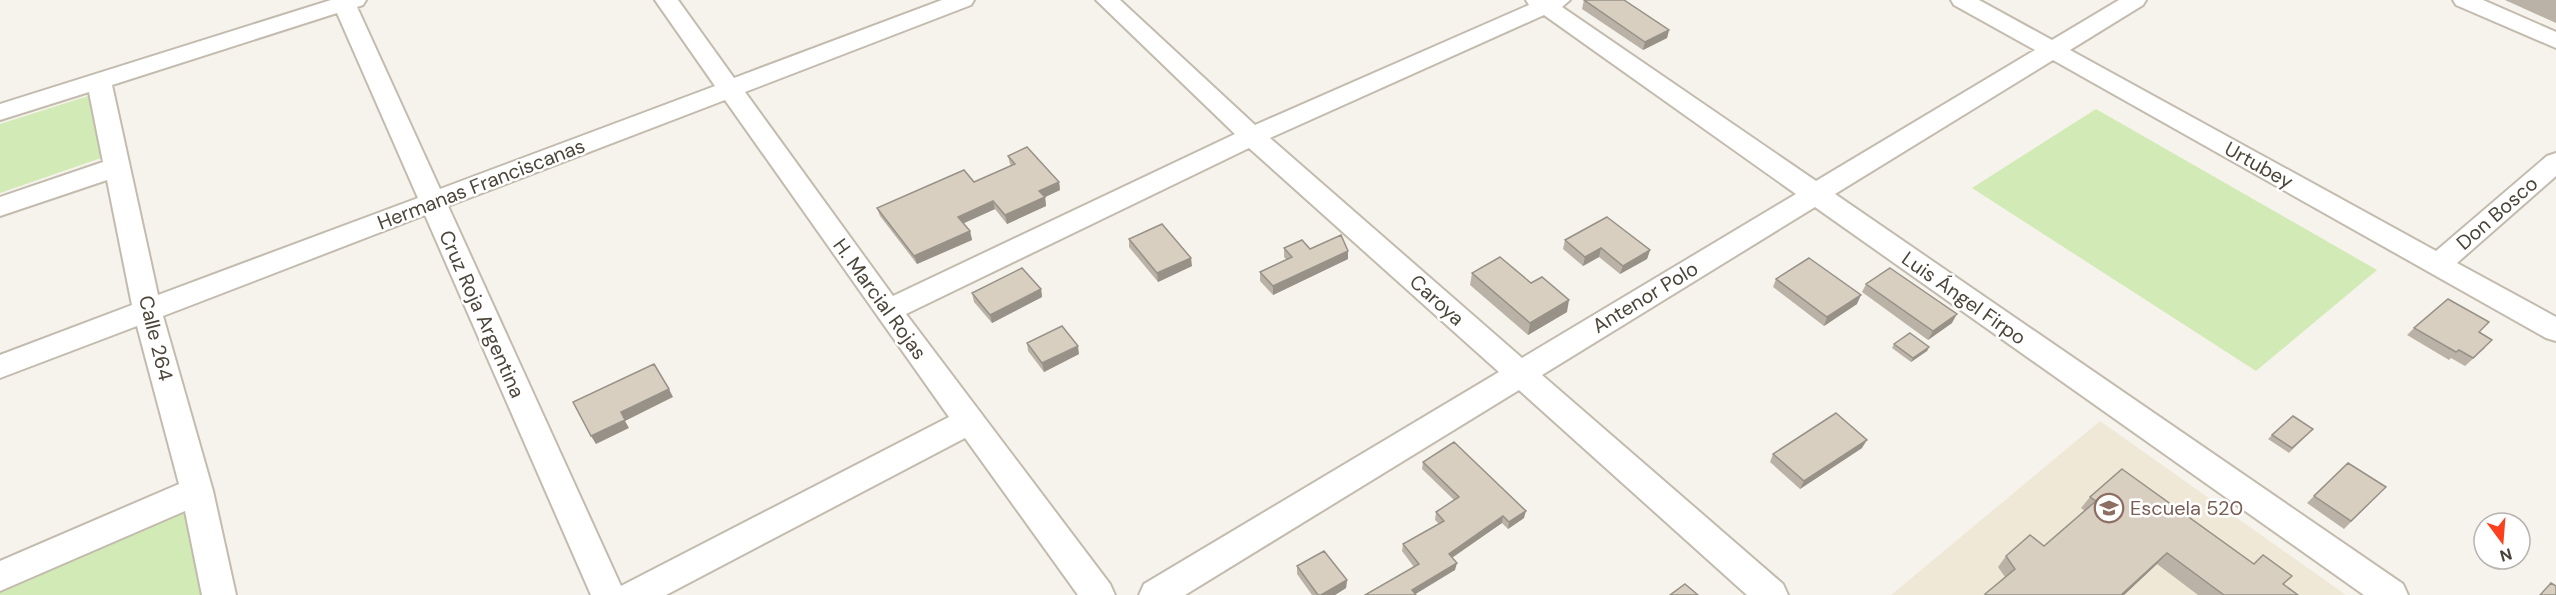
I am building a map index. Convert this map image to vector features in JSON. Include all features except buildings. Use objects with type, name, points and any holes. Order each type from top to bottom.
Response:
[{"type":"street","name":"H. Marcial Rojas","points":[[666,0],[968,422],[1098,595]]},
{"type":"street","name":"Hermanas Franciscanas","points":[[0,368],[963,0]]},
{"type":"street","name":"Caroya","points":[[1107,0],[1252,136],[1771,595]]},
{"type":"street","name":"Urtubey","points":[[1962,0],[2556,330]]},
{"type":"street","name":"Antenor Polo","points":[[1156,595],[2135,0]]},
{"type":"street","points":[[2464,0],[2556,41]]},
{"type":"street","points":[[0,112],[348,1]]},
{"type":"street","name":"Cruz Roja Argentina","points":[[348,1],[432,203],[608,595]]},
{"type":"street","points":[[888,311],[1252,136],[1547,2]]},
{"type":"street","name":"Luis Ángel Firpo","points":[[1547,2],[1816,194],[2391,595]]},
{"type":"street","name":"Calle 264","points":[[99,80],[147,311],[197,491],[219,595]]},
{"type":"street","name":"Don Bosco","points":[[2438,264],[2556,162]]},
{"type":"street","points":[[0,207],[117,167]]},
{"type":"street","points":[[634,595],[968,422]]},
{"type":"street","points":[[0,576],[197,491]]},
{"type":"shaded area","name":"Escuela 520","points":[[2100,421],[2346,595],[1891,595]]},
{"type":"green space","points":[[91,95],[107,156],[0,193],[0,124]]},
{"type":"green space","points":[[2096,109],[2377,270],[2256,371],[1972,188]]},
{"type":"green space","points":[[187,508],[206,595],[0,595],[0,588]]},
{"type":"place","name":"Escuela 520","points":[[2109,508]]}]
